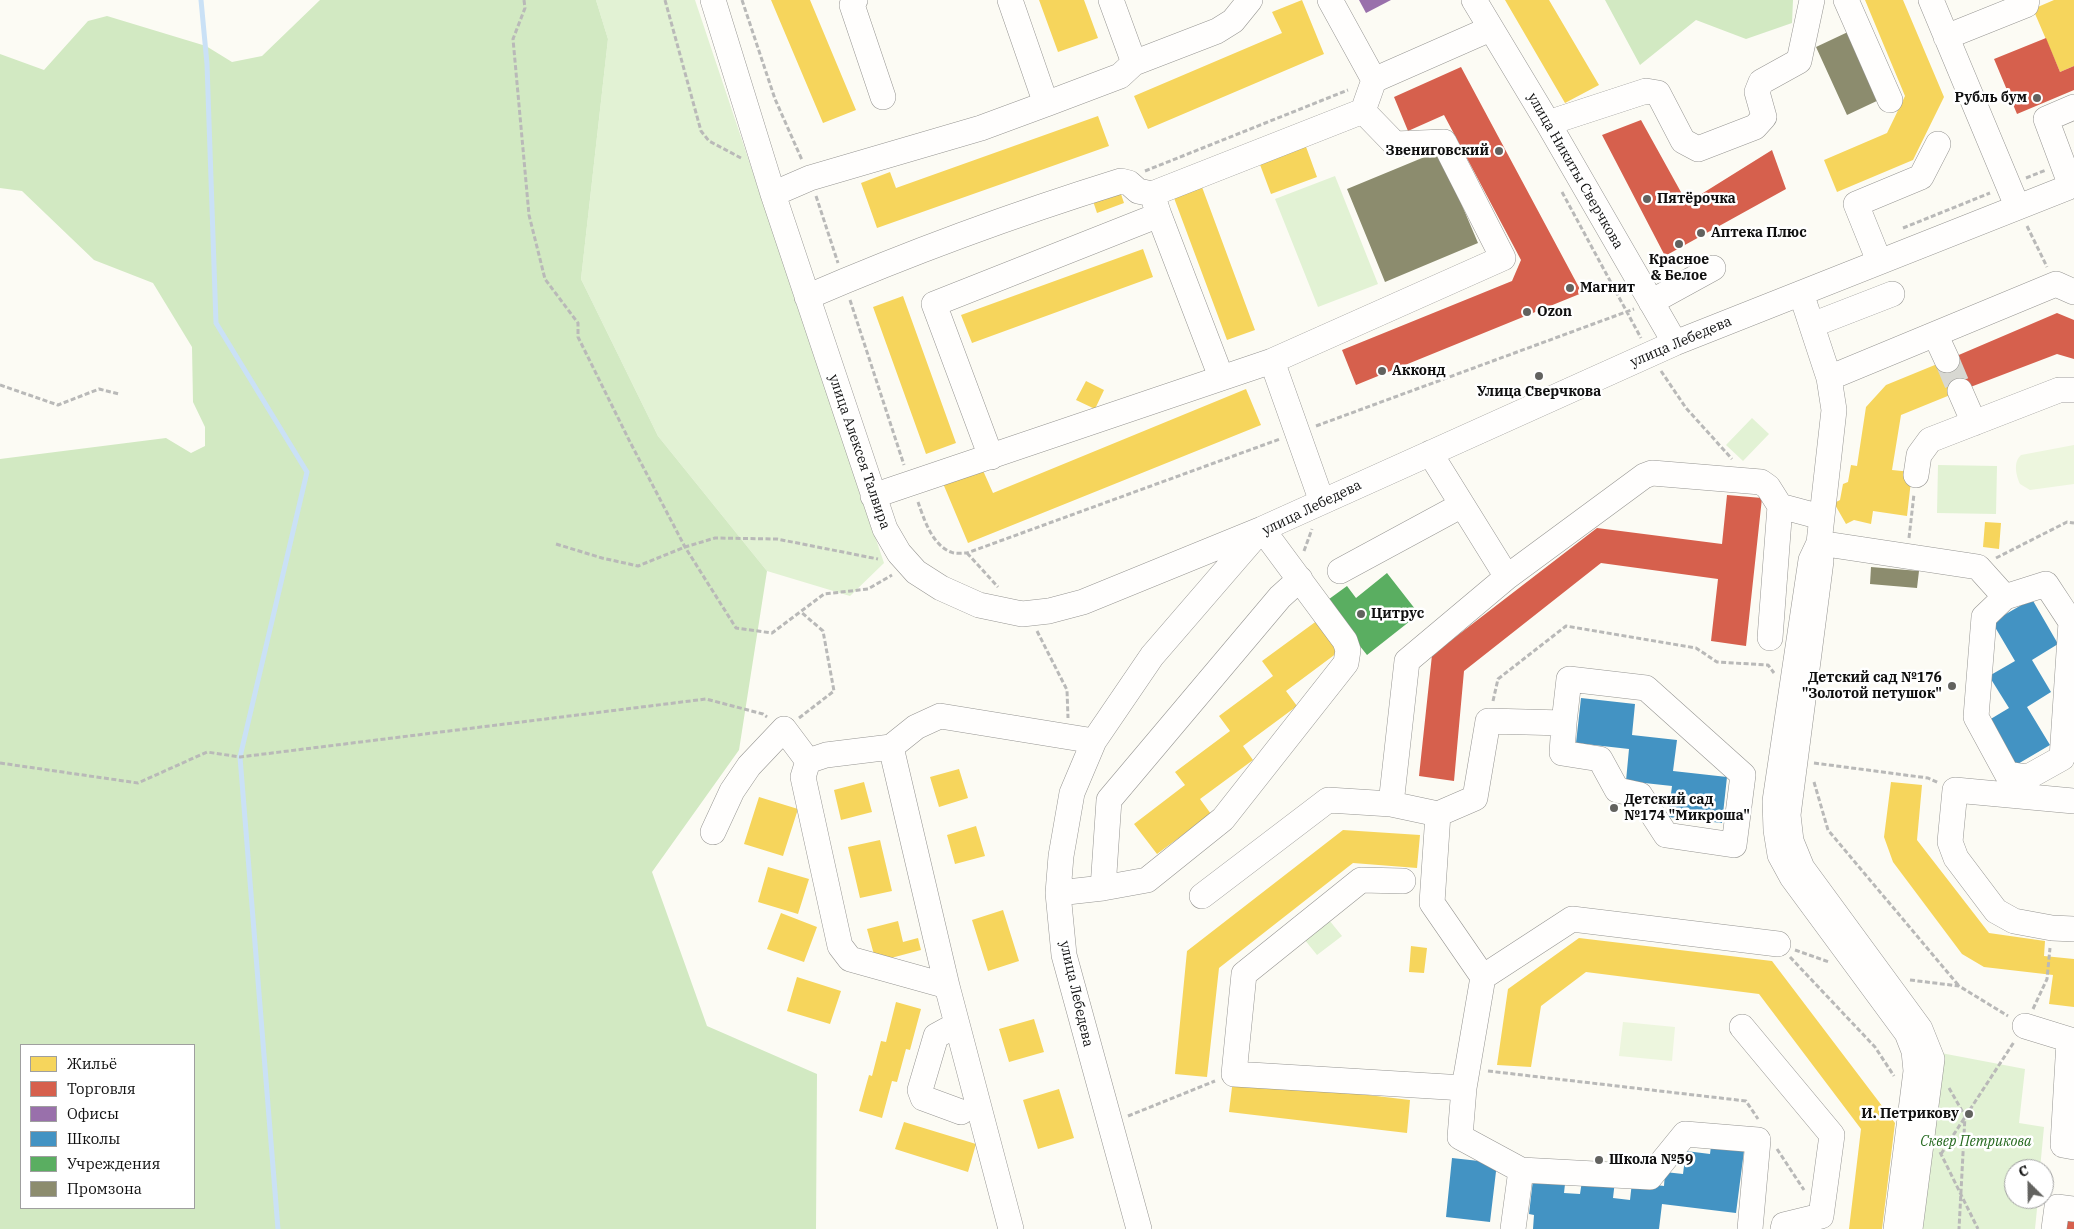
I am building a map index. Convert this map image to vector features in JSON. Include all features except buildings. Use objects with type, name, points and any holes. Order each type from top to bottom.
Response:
[{"type":"street","name":"улица Алексея Талвира","points":[[713,0],[769,183],[872,496],[885,529],[899,553],[916,572],[940,588],[979,605],[1022,614],[1049,612],[1083,602],[1262,529]]},
{"type":"street","points":[[855,0],[852,5],[884,97]]},
{"type":"street","points":[[1010,0],[1046,104]]},
{"type":"street","points":[[1111,0],[1134,63]]},
{"type":"street","points":[[769,183],[810,178],[981,128],[1120,76],[1134,63],[1217,31],[1233,21],[1250,0]]},
{"type":"street","points":[[1330,0],[1374,80]]},
{"type":"street","name":"улица Никиты Сверчкова","points":[[1474,0],[1548,123],[1675,343]]},
{"type":"street","points":[[1548,123],[1646,91],[1658,93],[1683,141],[1698,149],[1755,127],[1764,117],[1757,92],[1761,82],[1799,61],[1812,0]]},
{"type":"street","points":[[1846,0],[1890,100]]},
{"type":"street","points":[[1931,0],[2017,206]]},
{"type":"street","points":[[1946,37],[2026,5],[2026,0]]},
{"type":"street","points":[[991,457],[934,304],[1363,111],[1374,80],[1490,29]]},
{"type":"street","points":[[2072,186],[2046,118],[2074,107]]},
{"type":"street","points":[[872,496],[1272,361],[1503,258],[1444,142],[1395,144],[1363,111]]},
{"type":"street","points":[[1880,261],[1856,204],[1921,177],[1938,144]]},
{"type":"street","points":[[807,297],[844,281],[1045,205],[1121,181],[1129,183],[1156,204],[1221,377]]},
{"type":"street","name":"улица Лебедева","points":[[1139,1229],[1064,955],[1058,893],[1061,856],[1072,793],[1094,741],[1152,656],[1262,529],[1675,343],[2017,206],[2072,186]]},
{"type":"street","points":[[1651,302],[1713,268]]},
{"type":"street","points":[[1829,378],[1935,334],[2065,288]]},
{"type":"street","points":[[1801,293],[1829,378],[1834,410],[1821,517],[1819,542],[1821,561],[1788,815],[1791,841],[1802,868],[1920,1028],[1932,1059],[1918,1114],[1896,1229]]},
{"type":"street","points":[[1812,324],[1892,294]]},
{"type":"street","points":[[1935,334],[1947,360]]},
{"type":"street","points":[[1272,361],[1322,502]]},
{"type":"street","points":[[1960,390],[1974,422]]},
{"type":"street","points":[[1916,476],[1919,455],[1930,440],[2059,390],[2074,390]]},
{"type":"street","points":[[1430,453],[1508,577]]},
{"type":"street","points":[[1391,804],[1407,661],[1508,577],[1652,472],[1761,482],[1768,487],[1780,506],[1770,638]]},
{"type":"street","points":[[1340,571],[1462,505]]},
{"type":"street","points":[[1780,506],[1821,517]]},
{"type":"street","points":[[1058,893],[1103,888],[1147,880],[1223,819],[1346,663],[1348,650],[1345,641],[1262,529]]},
{"type":"street","points":[[1819,542],[1978,567],[2005,597]]},
{"type":"street","points":[[1819,542],[1811,560],[1790,697],[1775,800],[1776,830],[1780,855],[1792,877],[1907,1033],[1914,1050],[1918,1114],[1910,1229]]},
{"type":"street","points":[[1103,888],[1109,800],[1280,597],[1300,579]]},
{"type":"street","points":[[2046,584],[2071,622],[2062,758],[2028,777],[2007,774],[1976,717],[1984,617],[2005,597],[2046,584]]},
{"type":"street","points":[[1570,679],[1646,688],[1743,774],[1734,845],[1666,835],[1640,795],[1617,790],[1600,759],[1562,753],[1564,723],[1570,679]]},
{"type":"street","points":[[808,761],[826,755],[891,747],[916,727],[940,716],[1094,741]]},
{"type":"street","points":[[1202,896],[1328,800],[1391,804],[1438,814],[1475,798],[1488,720],[1564,723]]},
{"type":"street","points":[[713,832],[732,791],[748,766],[784,728],[808,761]]},
{"type":"street","points":[[891,747],[956,1025],[1012,1229]]},
{"type":"street","points":[[808,761],[803,776],[840,946],[850,959],[947,986]]},
{"type":"street","points":[[2063,928],[2014,921],[1996,911],[1956,858],[1950,842],[1955,790],[2074,801]]},
{"type":"street","points":[[1438,814],[1432,903],[1482,977],[1466,1078],[1460,1137],[1521,1170],[1650,1177],[1685,1134],[1758,1140],[1750,1229]]},
{"type":"street","points":[[1403,881],[1361,880],[1244,974],[1234,1074],[1466,1078]]},
{"type":"street","points":[[1482,977],[1572,919],[1778,944]]},
{"type":"street","points":[[956,1025],[936,1036],[920,1090],[923,1098],[961,1112]]},
{"type":"street","points":[[1742,1026],[1832,1135],[1821,1216],[1784,1225],[1783,1229]]},
{"type":"street","points":[[2025,1026],[2072,1041],[2063,1145],[2074,1147]]},
{"type":"street","points":[[1513,1229],[1521,1170]]},
{"type":"street","points":[[2054,1229],[2057,1207],[2074,1209]]},
{"type":"path","points":[[524,0],[525,8],[513,40],[518,112],[529,216],[545,279],[578,323],[578,336],[630,442],[685,547],[736,628],[772,633],[824,594],[868,589],[910,565]]},
{"type":"path","points":[[665,0],[701,131],[710,141],[769,183]]},
{"type":"path","points":[[742,0],[775,99],[810,178],[910,484],[926,524],[938,543],[952,553],[967,553],[1651,302]]},
{"type":"path","points":[[1121,181],[1374,80]]},
{"type":"path","points":[[2017,206],[2065,288]]},
{"type":"path","points":[[0,385],[58,404],[99,389],[119,394]]},
{"type":"path","points":[[1907,556],[1916,476]]},
{"type":"path","points":[[1978,567],[2067,522],[2074,523]]},
{"type":"path","points":[[556,544],[602,558],[638,566],[685,547],[715,538],[777,539],[910,565]]},
{"type":"path","points":[[967,553],[1034,626],[1066,690],[1070,736]]},
{"type":"path","points":[[0,763],[138,783],[207,752],[240,757],[706,699],[763,714],[784,728],[834,691],[824,631],[801,612]]},
{"type":"path","points":[[1488,720],[1498,679],[1566,626],[1696,648],[1717,662],[1768,665],[1790,697]]},
{"type":"path","points":[[1794,761],[1928,778],[1955,790]]},
{"type":"path","points":[[1813,780],[1828,830],[1959,986]]},
{"type":"path","points":[[1936,1160],[2025,1026],[2047,978],[2063,928]]},
{"type":"path","points":[[1778,944],[1875,1047],[1941,1154],[1978,1229]]},
{"type":"path","points":[[1126,1117],[1234,1074]]},
{"type":"path","points":[[1466,1078],[1746,1101],[1762,1126]]},
{"type":"path","points":[[1959,1229],[1965,1116]]},
{"type":"path","points":[[1773,1142],[1821,1216]]},
{"type":"green space","points":[[320,0],[596,0],[608,39],[581,279],[658,436],[767,571],[739,750],[652,872],[707,1026],[817,1074],[816,1229],[0,1229],[0,459],[166,438],[191,453],[205,446],[205,427],[193,402],[192,347],[153,283],[94,260],[22,191],[0,188],[0,54],[44,70],[88,21],[107,16],[206,46],[232,62],[262,56]]},
{"type":"green space","points":[[596,0],[695,0],[884,563],[850,596],[767,571],[658,436],[581,279],[608,39]]},
{"type":"green space","points":[[1605,0],[1793,0],[1792,23],[1746,39],[1696,20],[1640,65]]},
{"type":"green space","points":[[1335,176],[1378,284],[1318,307],[1275,199]]},
{"type":"green space","points":[[1752,418],[1769,434],[1743,461],[1726,445]]},
{"type":"green space","points":[[2074,445],[2074,484],[2030,490],[2020,484],[2016,473],[2016,465],[2021,455]]},
{"type":"green space","points":[[1938,465],[1997,466],[1996,514],[1937,513]]},
{"type":"green space","points":[[1325,915],[1342,936],[1317,955],[1300,934]]},
{"type":"green space","points":[[1623,1022],[1675,1027],[1672,1061],[1619,1056]]},
{"type":"green space","name":"Сквер Петрикова","points":[[1941,1053],[2025,1069],[2019,1123],[2044,1127],[2041,1159],[2004,1159],[2004,1209],[2037,1209],[2035,1229],[1918,1229]]},
{"type":"waterway","points":[[201,0],[207,64],[216,323],[307,472],[240,757],[278,1229]]},
{"type":"tunnel","points":[[1947,360],[1960,391]]},
{"type":"place","name":"Рубль бум","points":[[2037,98]]},
{"type":"place","name":"Звениговский","points":[[1499,151]]},
{"type":"place","name":"Пятёрочка","points":[[1647,199]]},
{"type":"place","name":"Аптека Плюс","points":[[1701,233]]},
{"type":"place","name":"Красное & Белое","points":[[1679,244]]},
{"type":"place","name":"Магнит","points":[[1570,288]]},
{"type":"place","name":"Ozon","points":[[1527,312]]},
{"type":"place","name":"Акконд","points":[[1382,371]]},
{"type":"place","name":"Улица Сверчкова","points":[[1539,376]]},
{"type":"place","name":"Цитрус","points":[[1361,614]]},
{"type":"place","name":"Детский сад №176 \"Золотой петушок\"","points":[[1952,686]]},
{"type":"place","name":"Детский сад №174 \"Микроша\"","points":[[1614,808]]},
{"type":"place","name":"И. Петрикову","points":[[1969,1114]]},
{"type":"place","name":"Школа №59","points":[[1599,1160]]}]
